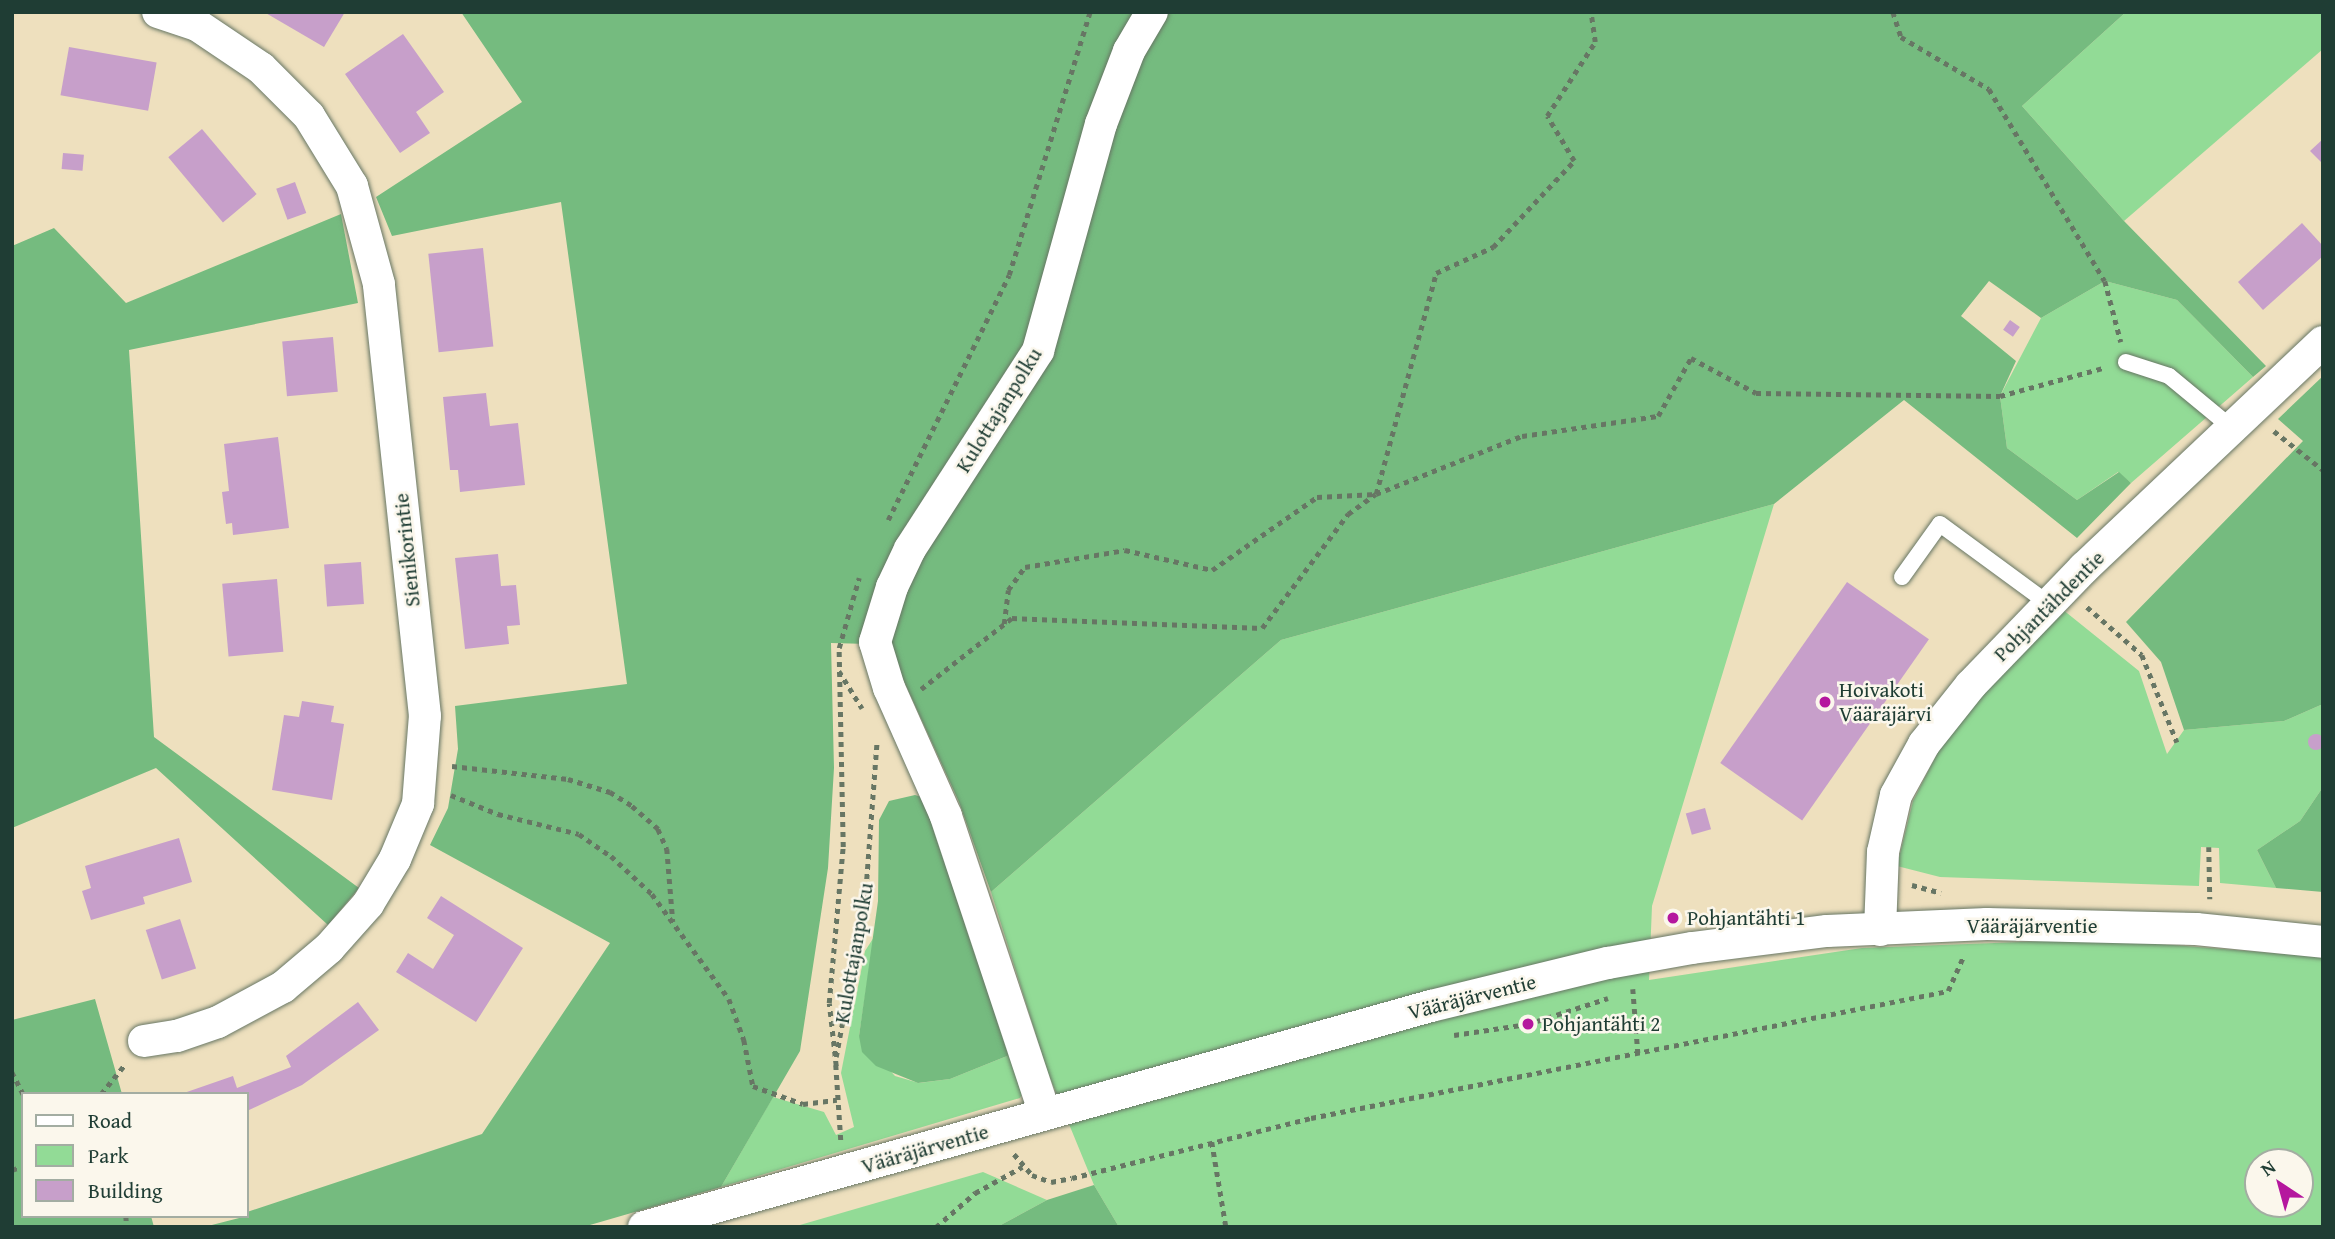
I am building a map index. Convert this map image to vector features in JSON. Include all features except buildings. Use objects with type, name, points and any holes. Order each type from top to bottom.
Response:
[{"type":"street","name":"Sienikorintie","points":[[144,1041],[218,1023],[283,987],[328,948],[368,904],[395,859],[418,803],[425,716],[379,284],[352,186],[309,116],[261,68],[197,25],[158,12]]},
{"type":"street","name":"Kulottajanpolku","points":[[1045,1114],[946,816],[882,718],[875,642],[881,615],[911,549],[1038,351],[1101,124],[1129,51],[1152,12]]},
{"type":"street","name":"Pohjantähdentie","points":[[1881,930],[1883,852],[1896,794],[1924,744],[1970,685],[2057,596],[2323,342]]},
{"type":"street","name":"Vääräjärventie","points":[[644,1227],[1431,1006],[1608,963],[1741,940],[1881,930],[2098,925],[2323,942]]},
{"type":"lane","points":[[2126,362],[2169,376],[2241,421]]},
{"type":"lane","points":[[1902,577],[1940,524],[2057,596]]},
{"type":"path","points":[[1376,494],[1436,273],[1493,247],[1574,161],[1547,116],[1595,42],[1591,12]]},
{"type":"path","points":[[838,670],[882,718],[1012,618],[1262,628],[1348,514],[1376,494],[1522,436],[1658,416],[1691,358],[1756,393],[2000,396],[2126,362],[2105,281],[1989,89],[1901,37],[1893,12]]},
{"type":"path","points":[[2241,421],[2323,470]]},
{"type":"path","points":[[1004,624],[1008,590],[1025,567],[1125,550],[1212,570],[1317,497],[1376,494]]},
{"type":"path","points":[[2057,596],[2142,655],[2177,742]]},
{"type":"path","name":"Kulottajanpolku","points":[[842,1142],[837,1100],[838,1043],[867,875],[882,718]]},
{"type":"path","points":[[420,775],[568,779],[610,792],[632,806],[658,829],[667,849],[674,923]]},
{"type":"path","points":[[420,775],[579,834],[633,875],[674,923],[729,999],[744,1040],[753,1086],[803,1104],[837,1100]]},
{"type":"path","points":[[2209,847],[2210,901]]},
{"type":"path","points":[[1012,1149],[1022,1167],[1051,1182],[1212,1142],[1638,1053],[1948,992],[1964,953],[1951,954]]},
{"type":"path","points":[[1451,1035],[1528,1024],[1643,987]]},
{"type":"path","points":[[1633,989],[1638,1053]]},
{"type":"path","points":[[12,1072],[22,1092]]},
{"type":"path","points":[[1212,1142],[1226,1227]]},
{"type":"path","points":[[1000,1153],[1022,1146]]},
{"type":"path","points":[[936,1227],[975,1193],[1022,1167]]},
{"type":"green space","points":[[461,12],[2126,12],[2022,106],[2124,221],[2266,366],[2253,377],[2177,300],[2105,281],[2041,318],[1989,281],[1961,316],[2016,361],[2000,396],[2007,448],[2077,500],[2119,472],[2131,483],[2077,538],[1904,400],[1774,504],[1281,640],[991,892],[959,802],[893,657],[869,644],[831,643],[834,768],[828,868],[800,1051],[721,1187],[583,1227],[204,1227],[248,1218],[248,1212],[482,1134],[610,943],[430,845],[448,808],[458,749],[455,706],[627,684],[561,202],[392,236],[376,197],[522,102]]},
{"type":"green space","points":[[2126,12],[2323,12],[2323,49],[2124,221],[2022,106]]},
{"type":"green space","points":[[341,214],[358,303],[129,350],[154,737],[359,888],[328,925],[156,768],[12,828],[12,246],[54,228],[126,303]]},
{"type":"green space","points":[[2105,281],[2177,300],[2253,377],[2131,483],[2118,472],[2077,500],[2007,448],[2000,396],[2041,318]]},
{"type":"green space","points":[[2323,376],[2323,704],[2284,721],[2184,730],[2161,662],[2126,622],[2303,441],[2278,419]]},
{"type":"green space","points":[[1774,504],[1652,906],[1649,980],[1862,948],[2098,939],[2323,957],[2323,1227],[1119,1227],[1094,1185],[1048,1073],[991,892],[1281,640]]},
{"type":"green space","points":[[2062,609],[2139,671],[2167,754],[2184,730],[2284,721],[2323,704],[2323,787],[2300,821],[2257,850],[2276,888],[2220,883],[2219,848],[2201,847],[2199,886],[1940,877],[1897,866],[1913,801],[1939,750],[1984,691]]},
{"type":"green space","points":[[2323,787],[2323,892],[2276,888],[2257,850],[2300,821]]},
{"type":"green space","points":[[915,795],[925,798],[1012,1054],[950,1079],[918,1083],[876,1066],[862,1052],[859,1036],[878,901],[879,820],[889,801]]},
{"type":"green space","points":[[874,937],[859,1036],[895,1076],[919,1083],[950,1079],[1012,1054],[1023,1092],[1020,1098],[721,1187],[773,1097],[824,1112],[836,1135],[854,1127],[841,1073],[865,951]]},
{"type":"green space","points":[[95,999],[121,1092],[21,1092],[21,1218],[152,1218],[154,1227],[12,1227],[12,1020]]},
{"type":"green space","points":[[983,1172],[1047,1200],[997,1227],[793,1227]]},
{"type":"green space","points":[[1094,1185],[1119,1227],[997,1227],[1047,1200]]},
{"type":"place","name":"Hoivakoti Vääräjärvi","points":[[1825,702]]},
{"type":"place","name":"Pohjantähti 1","points":[[1673,918]]},
{"type":"place","name":"Pohjantähti 2","points":[[1528,1024]]}]
